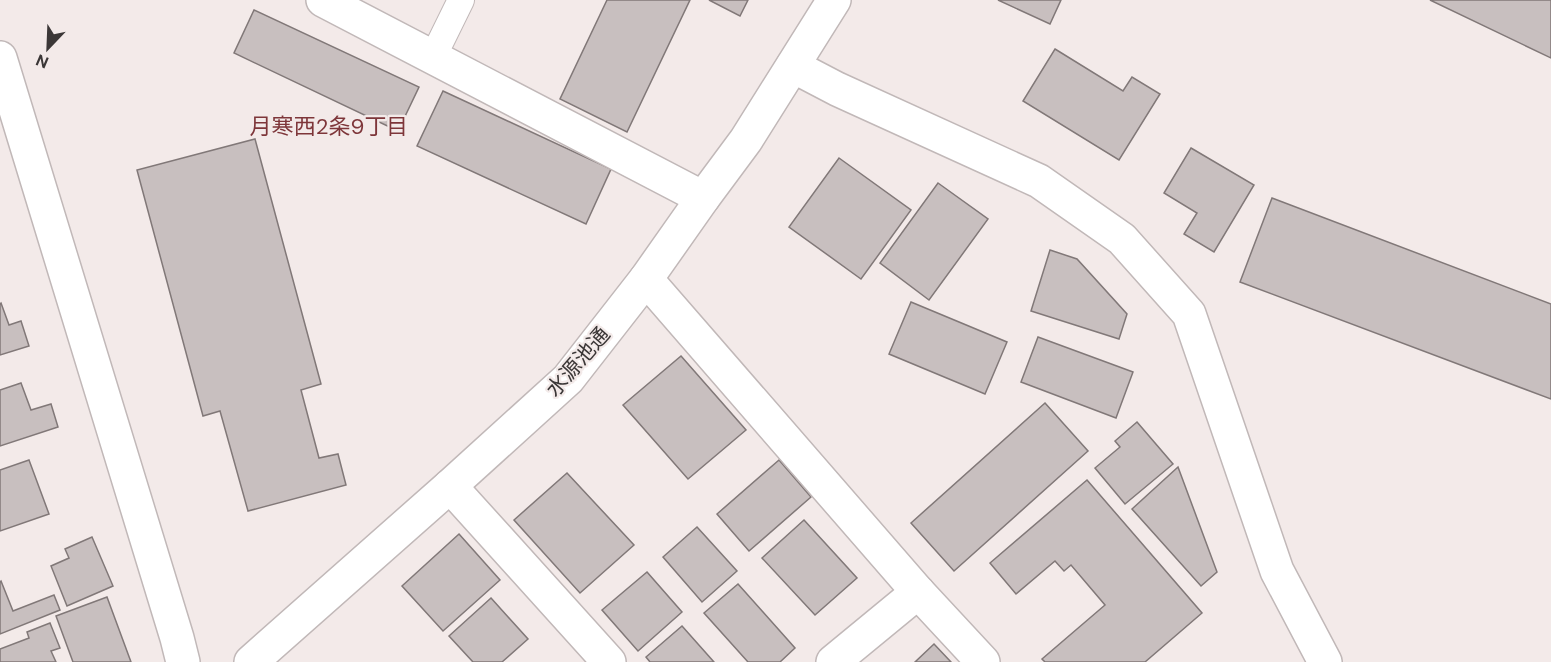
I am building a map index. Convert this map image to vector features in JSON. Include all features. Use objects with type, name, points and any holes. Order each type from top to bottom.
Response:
[{"type":"street","points":[[323,0],[703,198]]},
{"type":"street","name":"水源池通","points":[[251,662],[568,379],[646,279],[746,140],[834,0]]},
{"type":"street","points":[[793,66],[837,89],[1039,181],[1122,239],[1189,314],[1277,571],[1325,662]]},
{"type":"street","points":[[1,68],[183,662]]},
{"type":"street","points":[[646,279],[918,592],[982,662]]},
{"type":"street","points":[[450,486],[609,662]]},
{"type":"street","points":[[833,662],[918,592]]},
{"type":"lane","points":[[433,57],[461,0]]},
{"type":"building","points":[[607,0],[690,0],[627,132],[560,99]]},
{"type":"building","points":[[709,0],[748,0],[740,16]]},
{"type":"building","points":[[998,0],[1061,0],[1050,24]]},
{"type":"building","points":[[1430,0],[1551,0],[1551,58]]},
{"type":"building","points":[[254,10],[419,87],[398,131],[234,53]]},
{"type":"building","points":[[1055,49],[1123,91],[1132,77],[1160,94],[1119,160],[1023,101]]},
{"type":"building","points":[[443,91],[611,169],[586,224],[417,146]]},
{"type":"building","points":[[255,139],[321,384],[301,390],[319,458],[338,454],[346,485],[248,511],[220,411],[203,416],[137,170]]},
{"type":"building","points":[[1191,148],[1254,185],[1214,252],[1184,234],[1197,213],[1164,193]]},
{"type":"building","points":[[839,158],[911,210],[861,279],[789,227]]},
{"type":"building","points":[[938,183],[988,219],[929,300],[880,263]]},
{"type":"building","points":[[1272,198],[1551,304],[1551,399],[1240,282]]},
{"type":"building","points":[[1050,250],[1077,259],[1127,314],[1119,339],[1031,311]]},
{"type":"building","points":[[911,302],[1007,342],[985,394],[889,354]]},
{"type":"building","points":[[0,304],[9,325],[21,321],[29,346],[0,355]]},
{"type":"building","points":[[1038,337],[1133,372],[1116,418],[1021,382]]},
{"type":"building","points":[[681,356],[746,430],[688,479],[623,405]]},
{"type":"building","points":[[21,383],[31,410],[51,404],[58,427],[0,446],[0,390]]},
{"type":"building","points":[[1045,403],[1088,451],[954,571],[911,523]]},
{"type":"building","points":[[1137,422],[1173,464],[1125,504],[1095,468],[1120,447],[1115,441]]},
{"type":"building","points":[[29,460],[49,514],[0,531],[0,470]]},
{"type":"building","points":[[779,460],[811,497],[749,551],[717,514]]},
{"type":"building","points":[[1178,467],[1217,572],[1201,586],[1132,509]]},
{"type":"building","points":[[567,473],[634,545],[580,593],[514,520]]},
{"type":"building","points":[[1087,480],[1202,613],[1145,662],[1045,662],[1042,659],[1105,605],[1071,565],[1064,571],[1055,561],[1016,594],[990,563]]},
{"type":"building","points":[[804,520],[857,578],[815,615],[762,558]]},
{"type":"building","points":[[697,527],[737,571],[702,602],[663,557]]},
{"type":"building","points":[[459,534],[500,580],[443,631],[402,586]]},
{"type":"building","points":[[92,537],[113,586],[67,606],[51,566],[69,558],[65,549]]},
{"type":"building","points":[[647,572],[682,612],[638,651],[602,610]]},
{"type":"building","points":[[1,581],[13,611],[54,595],[60,610],[0,634]]},
{"type":"building","points":[[738,584],[795,648],[780,662],[748,662],[704,613]]},
{"type":"building","points":[[107,597],[131,662],[73,662],[56,616]]},
{"type":"building","points":[[491,598],[528,639],[502,662],[473,662],[449,636]]},
{"type":"building","points":[[50,623],[60,648],[51,651],[56,662],[0,662],[0,649],[29,638],[27,632]]},
{"type":"building","points":[[682,626],[714,662],[650,662],[646,657]]},
{"type":"building","points":[[934,644],[951,662],[915,662]]},
{"type":"district","name":"月寒西2条9丁目","points":[[329,126]]}]
